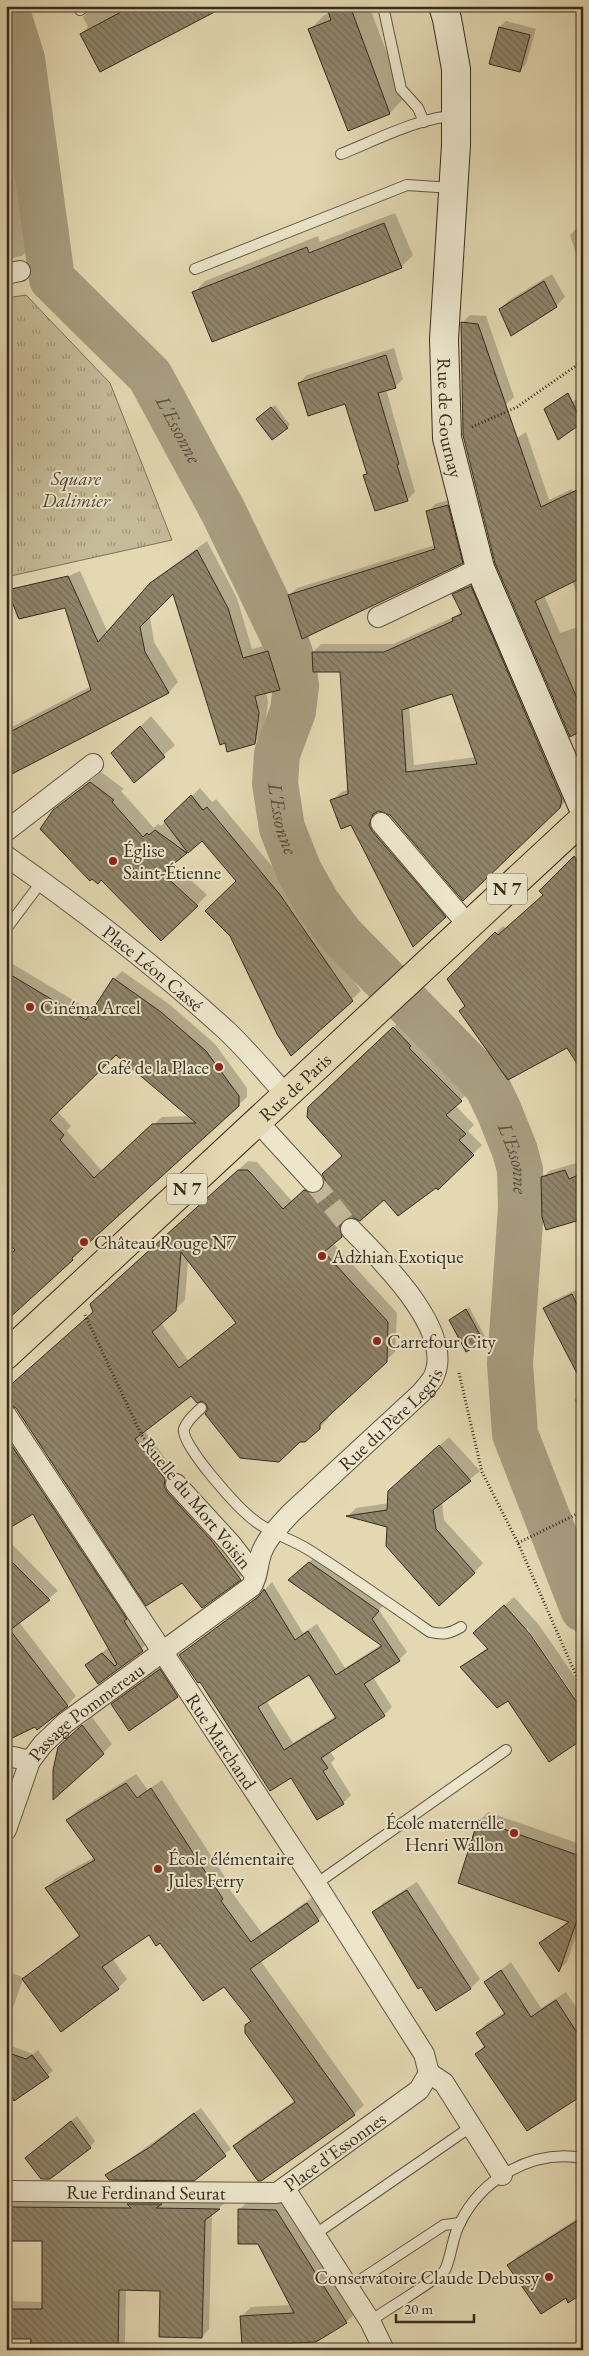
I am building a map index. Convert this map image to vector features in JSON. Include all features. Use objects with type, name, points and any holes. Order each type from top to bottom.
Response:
[{"type":"main road","name":"Rue de Paris","points":[[6,1355],[583,819]]},
{"type":"street","name":"Rue de Gournay","points":[[443,6],[456,69],[457,116],[444,339],[447,438],[480,568],[583,808]]},
{"type":"street","points":[[378,617],[480,568]]},
{"type":"street","points":[[6,831],[93,764]]},
{"type":"street","points":[[381,823],[468,925]]},
{"type":"street","name":"Place Léon Cassé","points":[[6,856],[100,924],[228,1032],[286,1095]]},
{"type":"street","points":[[258,1122],[313,1182]]},
{"type":"street","name":"Rue du Père Legris","points":[[256,1575],[261,1552],[274,1532],[291,1513],[421,1393],[434,1377],[438,1360],[434,1337],[424,1316],[402,1282],[351,1229]]},
{"type":"street","name":"Rue Marchand","points":[[6,1415],[316,1884],[424,2054],[429,2073]]},
{"type":"street","name":"Ruelle du Mort Voisin","points":[[163,1652],[252,1587],[256,1575],[231,1544],[176,1484]]},
{"type":"street","name":"Passage Pommereau","points":[[6,1758],[13,1757],[30,1761],[43,1744],[65,1724],[163,1652]]},
{"type":"street","points":[[6,1830],[30,1761]]},
{"type":"street","points":[[429,2073],[444,2083],[502,2175]]},
{"type":"street","name":"Place d'Essonnes","points":[[384,2350],[370,2321],[285,2188],[419,2090],[429,2073]]},
{"type":"street","name":"Rue Ferdinand Seurat","points":[[6,2191],[277,2193],[285,2188]]},
{"type":"lane","points":[[383,6],[401,89],[418,108],[424,122]]},
{"type":"lane","points":[[342,154],[424,122],[445,116],[457,116]]},
{"type":"lane","points":[[195,268],[407,185],[453,188]]},
{"type":"lane","points":[[6,929],[42,881]]},
{"type":"lane","points":[[201,1408],[190,1418],[184,1429],[185,1437],[193,1452],[250,1517],[311,1551],[430,1632],[450,1633],[461,1627]]},
{"type":"lane","points":[[316,1884],[506,1750]]},
{"type":"lane","points":[[314,2235],[472,2126]]},
{"type":"lane","points":[[370,2321],[445,2271],[460,2223],[475,2199],[502,2175],[523,2163],[549,2158],[583,2158]]},
{"type":"lane","points":[[348,2288],[444,2225],[460,2223]]},
{"type":"path","points":[[447,438],[517,407],[583,361]]},
{"type":"path","name":"Ruelle du Mort Voisin","points":[[72,1294],[96,1337],[110,1372],[141,1434],[176,1484]]},
{"type":"path","points":[[438,1360],[460,1373],[482,1472],[518,1543],[583,1691]]},
{"type":"path","points":[[518,1543],[583,1511]]},
{"type":"green space","name":"Square Dalimier","points":[[26,295],[110,383],[172,540],[6,577],[6,298]]},
{"type":"building","points":[[132,6],[226,6],[100,72],[80,34]]},
{"type":"building","points":[[326,6],[350,6],[390,114],[348,131],[308,29],[331,20]]},
{"type":"building","points":[[499,27],[530,35],[520,72],[489,64]]},
{"type":"building","points":[[384,223],[402,268],[212,342],[192,292],[307,247],[309,253]]},
{"type":"building","points":[[544,281],[557,307],[511,336],[499,309]]},
{"type":"building","points":[[461,322],[478,324],[541,507],[583,487],[583,577],[535,601],[583,712],[583,730],[570,737],[495,563],[463,435]]},
{"type":"building","points":[[386,355],[396,388],[378,393],[408,501],[375,511],[363,475],[367,474],[345,404],[308,416],[298,383]]},
{"type":"building","points":[[568,393],[582,423],[558,440],[544,409]]},
{"type":"building","points":[[271,407],[288,428],[272,440],[256,419]]},
{"type":"building","points":[[448,505],[463,563],[302,639],[288,595],[435,549],[426,511]]},
{"type":"building","points":[[197,550],[228,608],[243,658],[268,651],[280,690],[255,696],[259,713],[255,744],[227,752],[225,743],[220,745],[173,594],[140,627],[145,652],[169,693],[6,777],[6,734],[91,690],[65,608],[19,619],[7,590],[68,576],[98,642],[150,583]]},
{"type":"building","points":[[471,586],[562,799],[560,808],[463,901],[390,815],[379,811],[373,814],[369,825],[372,831],[446,917],[413,947],[351,825],[341,829],[330,800],[348,794],[340,672],[313,672],[312,652],[384,652],[453,621],[452,618],[462,614],[452,594]],"holes":[[[452,694],[477,764],[406,772],[402,710]]]},
{"type":"building","points":[[140,726],[165,757],[134,783],[111,753]]},
{"type":"building","name":"Église Saint-Étienne","points":[[90,782],[114,800],[112,802],[143,837],[155,830],[187,853],[165,871],[167,872],[164,875],[198,906],[161,941],[101,880],[98,884],[92,879],[90,881],[40,829],[53,810]]},
{"type":"building","points":[[191,795],[203,810],[207,807],[281,896],[353,1001],[291,1056],[277,1034],[230,936],[205,911],[236,881],[202,841],[188,853],[164,821]]},
{"type":"building","points":[[574,856],[583,869],[583,1073],[567,1048],[508,1080],[459,1011],[465,1006],[447,979],[495,932],[498,935],[543,895],[539,891]]},
{"type":"building","points":[[6,972],[86,1020],[113,978],[161,1012],[206,1051],[239,1096],[239,1106],[72,1258],[73,1260],[6,1321],[6,1258],[15,1250],[6,1239]],"holes":[[[116,1055],[196,1123],[152,1124],[94,1178],[60,1140],[64,1135],[50,1120]]]},
{"type":"building","points":[[393,1027],[411,1046],[409,1048],[462,1101],[446,1115],[466,1134],[459,1140],[474,1155],[438,1190],[436,1188],[398,1216],[384,1200],[360,1221],[354,1218],[343,1220],[340,1226],[342,1237],[324,1252],[388,1322],[387,1362],[320,1424],[320,1429],[305,1442],[300,1442],[279,1462],[240,1458],[205,1414],[208,1409],[206,1404],[202,1401],[197,1403],[191,1396],[135,1439],[165,1479],[164,1486],[167,1492],[211,1540],[241,1580],[202,1608],[182,1583],[146,1606],[16,1408],[6,1403],[6,1389],[93,1312],[90,1304],[238,1170],[248,1170],[283,1209],[304,1190],[315,1194],[321,1190],[325,1180],[322,1174],[342,1156],[307,1117],[308,1107]],"holes":[[[181,1252],[236,1323],[179,1368],[152,1332],[176,1311]]]},
{"type":"building","points":[[565,1170],[569,1179],[583,1173],[583,1219],[546,1230],[542,1217],[541,1177]]},
{"type":"building","points":[[572,1294],[583,1317],[583,1385],[543,1308]]},
{"type":"building","points":[[466,1309],[484,1342],[466,1352],[449,1320]]},
{"type":"building","points":[[6,1437],[127,1619],[124,1621],[143,1651],[98,1684],[85,1665],[102,1653],[115,1666],[117,1664],[33,1514],[6,1530]]},
{"type":"building","points":[[439,1445],[471,1481],[433,1510],[436,1529],[475,1573],[439,1606],[386,1546],[387,1527],[346,1516],[387,1510],[388,1491]]},
{"type":"building","points":[[6,1556],[50,1600],[10,1630],[68,1706],[37,1730],[35,1727],[6,1741]]},
{"type":"building","points":[[309,1562],[379,1611],[372,1619],[400,1661],[364,1684],[385,1716],[321,1758],[328,1768],[323,1771],[344,1804],[317,1820],[291,1778],[270,1791],[200,1682],[198,1683],[179,1655],[258,1597],[264,1589],[295,1640],[308,1631],[336,1675],[382,1646],[288,1580]],"holes":[[[309,1675],[336,1718],[284,1750],[258,1707]]]},
{"type":"building","points":[[504,1605],[530,1634],[583,1711],[583,1739],[549,1762],[508,1701],[497,1708],[460,1667],[488,1649],[473,1633]]},
{"type":"building","points":[[160,1669],[178,1697],[129,1731],[111,1704]]},
{"type":"building","points":[[82,1725],[104,1754],[53,1800],[53,1770],[58,1747]]},
{"type":"building","points":[[126,1783],[137,1798],[151,1788],[223,1899],[221,1901],[251,1942],[307,1903],[319,1921],[250,1969],[355,2115],[261,2181],[258,2181],[233,2146],[295,2102],[245,2033],[245,2025],[251,2021],[224,1987],[203,2001],[160,1943],[156,1946],[149,1935],[102,1967],[119,1989],[61,2032],[22,1979],[80,1936],[45,1888],[95,1860],[66,1820]]},
{"type":"building","points":[[478,1820],[583,1857],[583,1903],[559,1972],[539,1943],[569,1922],[458,1883]]},
{"type":"building","points":[[407,1890],[471,1989],[436,2011],[421,1987],[418,1989],[372,1912]]},
{"type":"building","points":[[501,1970],[531,2017],[556,2000],[583,2042],[583,2095],[527,2131],[475,2054],[485,2047],[476,2033],[505,2014],[484,1982]]},
{"type":"building","points":[[6,2052],[26,2059],[32,2055],[49,2077],[14,2101],[6,2086]]},
{"type":"building","points":[[194,2113],[226,2156],[194,2181],[109,2180],[105,2175],[150,2147]]},
{"type":"building","points":[[71,2121],[91,2148],[50,2179],[41,2179],[25,2158]]},
{"type":"building","points":[[127,2204],[162,2204],[156,2208],[220,2209],[205,2220],[202,2338],[159,2337],[160,2291],[119,2290],[118,2350],[30,2350],[31,2339],[6,2339],[6,2309],[42,2309],[42,2241],[9,2241],[10,2207],[131,2208]]},
{"type":"building","points":[[238,2209],[276,2210],[347,2323],[316,2342],[242,2346],[240,2316],[294,2313],[258,2244],[238,2244]]},
{"type":"building","name":"Conservatoire Claude Debussy","points":[[583,2217],[583,2293],[568,2303],[566,2298],[541,2314],[507,2265]]},
{"type":"waterway","name":"L'Essonne","points":[[6,17],[10,21],[22,59],[52,279],[150,376],[224,513],[286,642],[293,663],[296,686],[293,711],[277,754],[275,783],[282,828],[299,871],[317,903],[341,935],[474,1071],[488,1088],[515,1151],[520,1170],[521,1208],[510,1364],[515,1434],[583,1609]]},
{"type":"tunnel","points":[[313,1182],[351,1229]]},
{"type":"place","name":"Église Saint-Étienne","points":[[113,861]]},
{"type":"place","name":"Cinéma Arcel","points":[[30,1007]]},
{"type":"place","name":"Café de la Place","points":[[219,1067]]},
{"type":"place","name":"Château Rouge N7","points":[[84,1242]]},
{"type":"place","name":"Adzhian Exotique","points":[[322,1256]]},
{"type":"place","name":"Carrefour City","points":[[377,1341]]},
{"type":"place","name":"École maternelle Henri Wallon","points":[[514,1833]]},
{"type":"place","name":"École élémentaire Jules Ferry","points":[[158,1869]]},
{"type":"place","name":"Conservatoire Claude Debussy","points":[[549,2277]]}]
